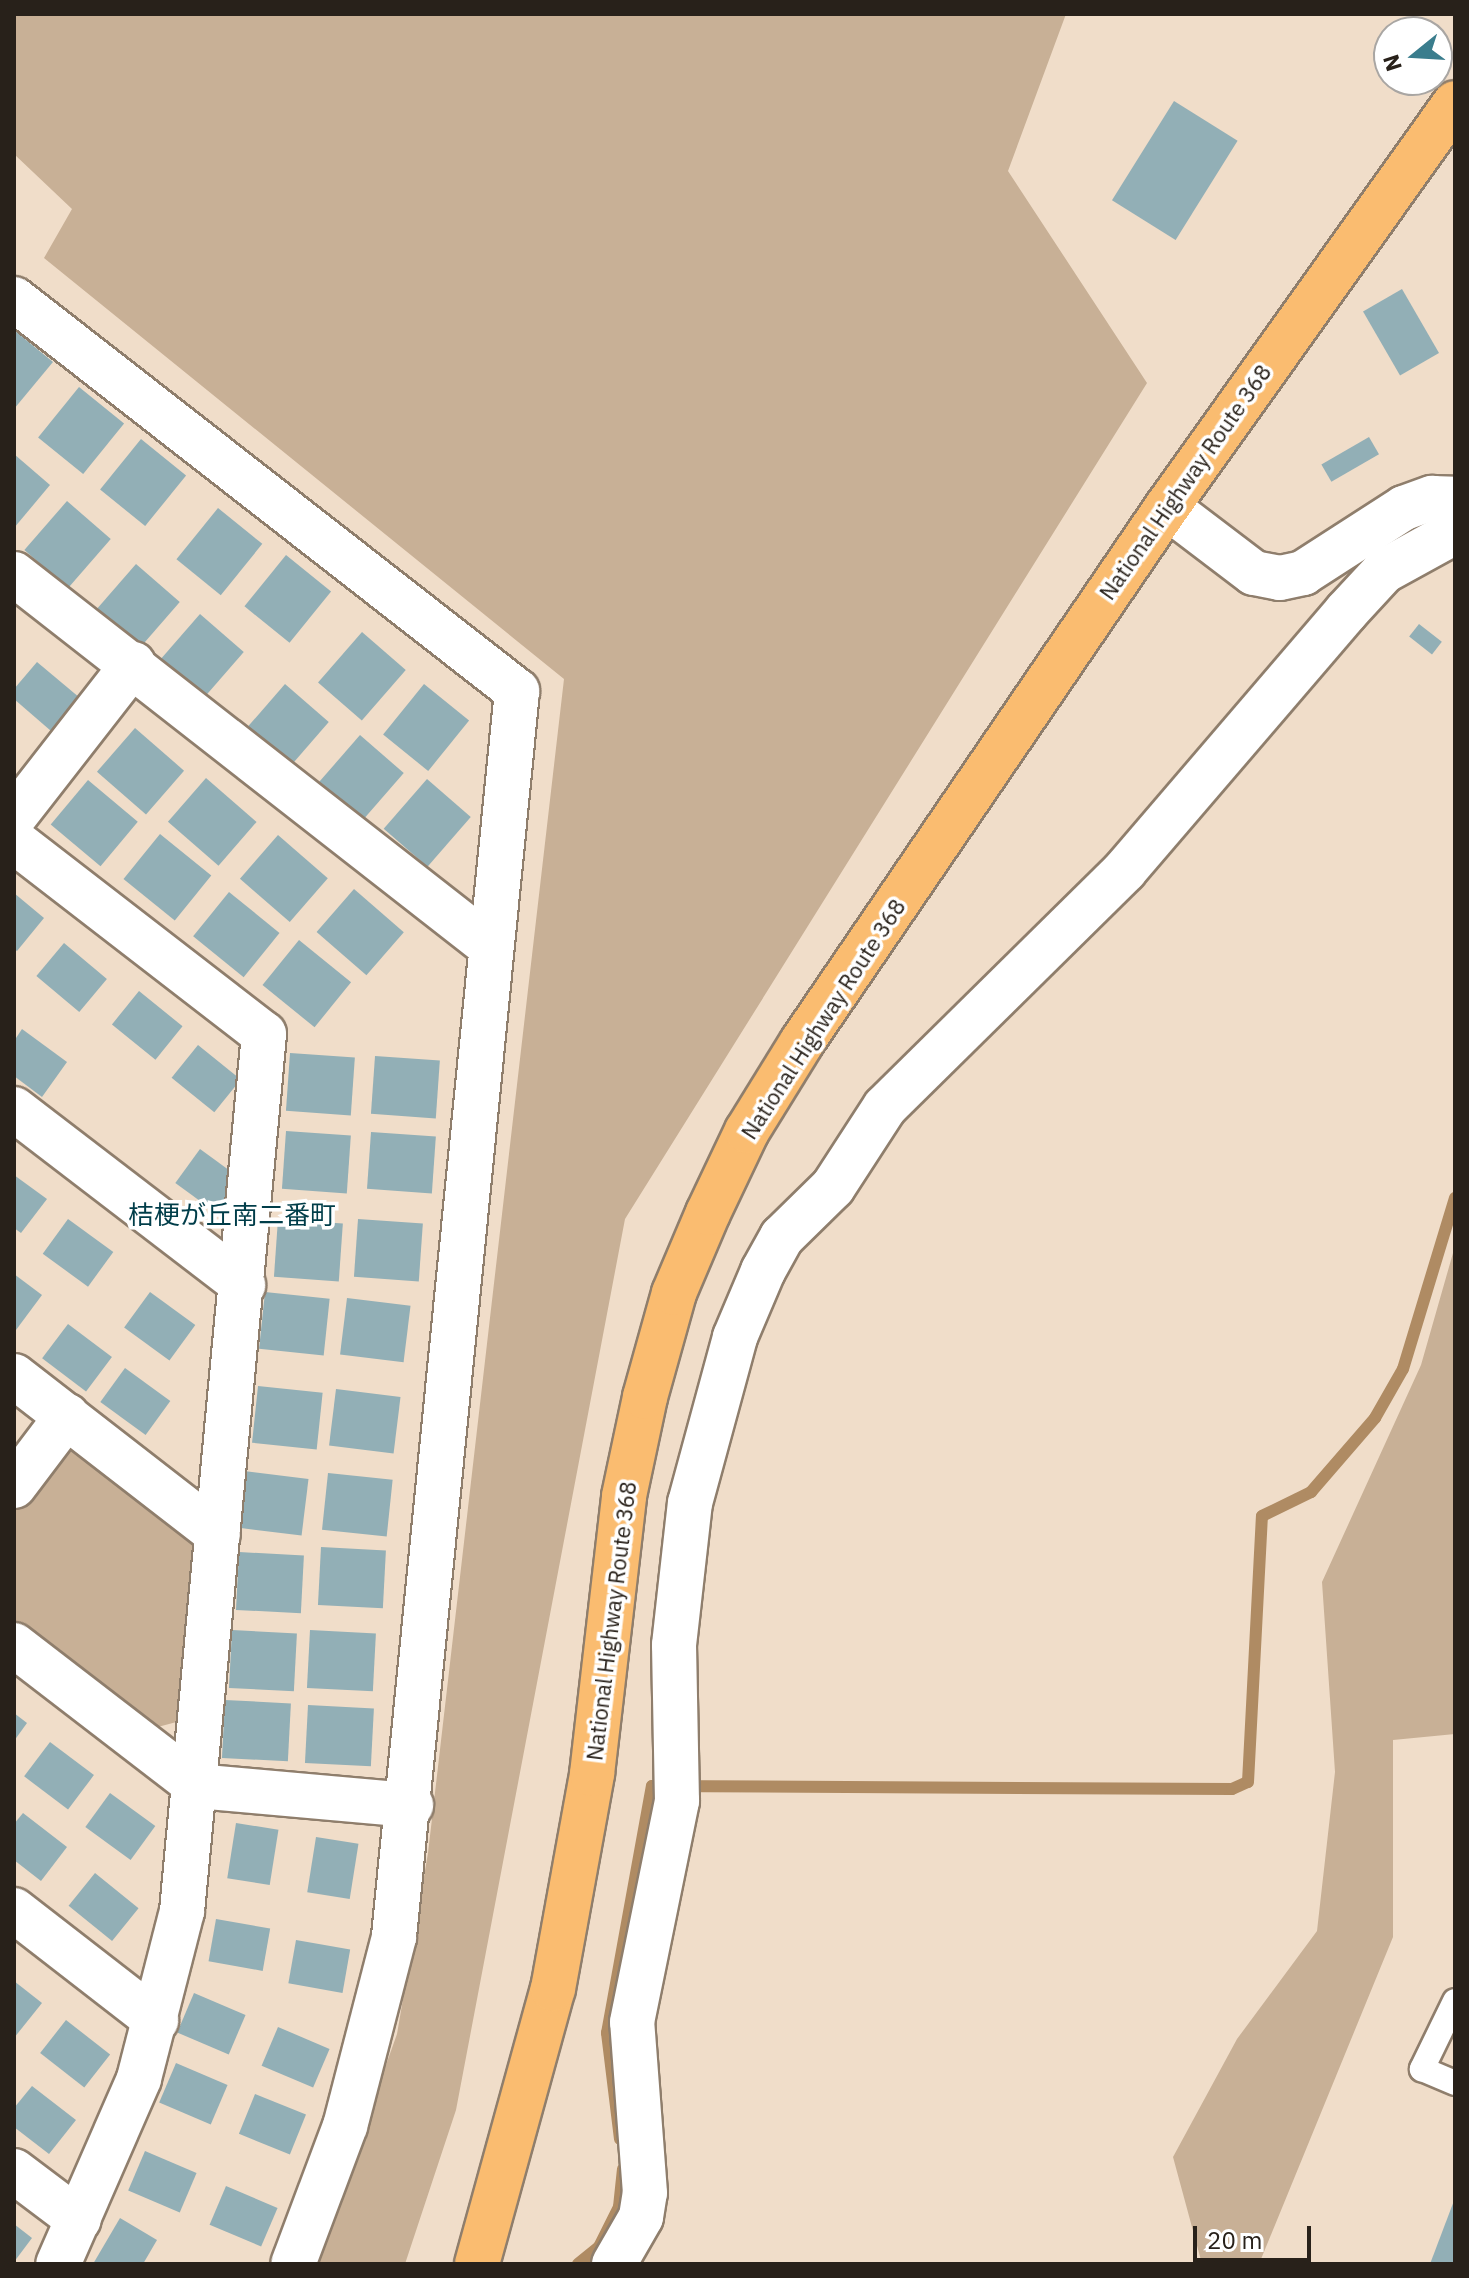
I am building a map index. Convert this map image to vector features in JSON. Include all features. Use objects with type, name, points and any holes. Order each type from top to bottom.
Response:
[{"type":"highway","name":"National Highway Route 368","points":[[477,2264],[553,1989],[592,1774],[624,1496],[674,1293],[747,1131],[802,1042],[1167,507],[1455,103]]},
{"type":"street","points":[[14,299],[517,691],[490,946],[411,1805],[374,2030],[293,2264]]},
{"type":"street","points":[[1167,507],[1254,573],[1280,578],[1303,573],[1404,508],[1432,498],[1455,499]]},
{"type":"street","points":[[614,2264],[628,2245],[645,2193],[632,2022],[678,1782],[674,1645],[690,1503],[735,1337],[782,1237],[833,1187],[885,1107],[1125,870],[1384,571],[1455,532]]},
{"type":"street","points":[[14,574],[490,946]]},
{"type":"street","points":[[14,817],[133,664]]},
{"type":"street","points":[[14,841],[264,1034],[197,1786],[182,1911],[139,2079],[58,2264]]},
{"type":"street","points":[[14,1109],[243,1285]]},
{"type":"street","points":[[14,1376],[218,1534]]},
{"type":"street","points":[[14,1486],[67,1416]]},
{"type":"street","points":[[14,1645],[197,1786],[411,1805]]},
{"type":"street","points":[[14,1910],[156,2020]]},
{"type":"street","points":[[14,2171],[79,2220]]},
{"type":"lane","points":[[1455,2001],[1422,2069],[1455,2083]]},
{"type":"shaded area","points":[[14,14],[1066,14],[1008,171],[1147,383],[625,1219],[456,2110],[405,2264],[315,2264],[397,2034],[428,1853],[564,679],[44,258],[72,209],[14,154]]},
{"type":"shaded area","points":[[1455,1246],[1455,1734],[1393,1740],[1393,1937],[1259,2264],[1202,2264],[1173,2157],[1237,2039],[1317,1931],[1335,1772],[1322,1582],[1421,1365]]},
{"type":"shaded area","points":[[78,1444],[186,1531],[198,1556],[184,1720],[154,1728],[14,1621],[14,1508],[58,1450]]},
{"type":"building","points":[[1174,101],[1238,141],[1176,240],[1112,200]]},
{"type":"building","points":[[1402,289],[1439,353],[1400,376],[1363,312]]},
{"type":"building","points":[[14,330],[53,362],[14,409]]},
{"type":"building","points":[[79,387],[124,424],[83,474],[38,438]]},
{"type":"building","points":[[1369,437],[1379,454],[1331,482],[1321,464]]},
{"type":"building","points":[[141,439],[186,476],[145,526],[100,490]]},
{"type":"building","points":[[14,454],[50,485],[14,528]]},
{"type":"building","points":[[67,501],[111,539],[68,588],[24,550]]},
{"type":"building","points":[[218,508],[262,544],[221,595],[176,559]]},
{"type":"building","points":[[286,555],[331,592],[290,643],[244,606]]},
{"type":"building","points":[[136,564],[180,602],[137,651],[93,613]]},
{"type":"building","points":[[200,614],[244,652],[200,702],[157,664]]},
{"type":"building","points":[[1419,624],[1442,642],[1432,654],[1409,637]]},
{"type":"building","points":[[362,632],[406,670],[362,721],[318,683]]},
{"type":"building","points":[[37,662],[80,698],[51,731],[14,699],[14,689]]},
{"type":"building","points":[[285,684],[329,722],[286,771],[242,733]]},
{"type":"building","points":[[424,684],[469,721],[428,771],[383,735]]},
{"type":"building","points":[[135,728],[184,771],[146,814],[97,772]]},
{"type":"building","points":[[360,735],[404,773],[360,823],[317,785]]},
{"type":"building","points":[[206,778],[257,822],[219,866],[168,822]]},
{"type":"building","points":[[427,779],[471,817],[427,867],[384,829]]},
{"type":"building","points":[[88,780],[138,822],[101,866],[51,824]]},
{"type":"building","points":[[160,834],[211,876],[175,921],[123,879]]},
{"type":"building","points":[[278,835],[328,878],[290,922],[240,879]]},
{"type":"building","points":[[354,889],[404,932],[366,975],[317,932]]},
{"type":"building","points":[[229,892],[280,933],[244,977],[193,936]]},
{"type":"building","points":[[14,893],[44,918],[17,951],[14,949]]},
{"type":"building","points":[[299,940],[351,982],[315,1027],[262,985]]},
{"type":"building","points":[[64,943],[107,979],[79,1012],[36,976]]},
{"type":"building","points":[[139,991],[183,1026],[155,1060],[112,1024]]},
{"type":"building","points":[[22,1029],[67,1062],[42,1097],[14,1076],[14,1041]]},
{"type":"building","points":[[198,1045],[241,1080],[214,1112],[172,1078]]},
{"type":"building","points":[[290,1053],[355,1058],[351,1115],[286,1111]]},
{"type":"building","points":[[375,1056],[440,1061],[436,1118],[371,1114]]},
{"type":"building","points":[[286,1131],[351,1136],[347,1193],[282,1189]]},
{"type":"building","points":[[371,1132],[436,1137],[432,1193],[367,1189]]},
{"type":"building","points":[[200,1149],[245,1182],[221,1216],[175,1183]]},
{"type":"building","points":[[14,1175],[47,1199],[21,1233],[14,1228]]},
{"type":"building","points":[[68,1219],[113,1252],[88,1287],[43,1254]]},
{"type":"building","points":[[278,1219],[343,1224],[339,1281],[274,1277]]},
{"type":"building","points":[[358,1219],[423,1224],[419,1281],[354,1277]]},
{"type":"building","points":[[14,1274],[42,1295],[16,1330],[14,1328]]},
{"type":"building","points":[[150,1292],[195,1325],[169,1361],[124,1328]]},
{"type":"building","points":[[265,1292],[330,1299],[324,1355],[259,1349]]},
{"type":"building","points":[[347,1298],[411,1306],[404,1362],[340,1355]]},
{"type":"building","points":[[68,1324],[112,1357],[86,1391],[42,1358]]},
{"type":"building","points":[[125,1368],[170,1401],[146,1435],[100,1402]]},
{"type":"building","points":[[258,1386],[323,1393],[317,1449],[252,1443]]},
{"type":"building","points":[[336,1389],[401,1397],[394,1453],[329,1446]]},
{"type":"building","points":[[244,1471],[309,1479],[302,1535],[237,1528]]},
{"type":"building","points":[[328,1473],[393,1480],[387,1536],[322,1530]]},
{"type":"building","points":[[321,1547],[386,1550],[383,1608],[318,1605]]},
{"type":"building","points":[[239,1552],[304,1555],[301,1613],[236,1610]]},
{"type":"building","points":[[232,1630],[297,1633],[294,1691],[229,1688]]},
{"type":"building","points":[[310,1630],[376,1633],[373,1691],[307,1688]]},
{"type":"building","points":[[225,1700],[291,1703],[288,1761],[222,1758]]},
{"type":"building","points":[[308,1705],[374,1708],[371,1766],[305,1763]]},
{"type":"building","points":[[14,1713],[27,1723],[14,1741]]},
{"type":"building","points":[[50,1742],[94,1775],[68,1809],[24,1776]]},
{"type":"building","points":[[110,1793],[155,1826],[131,1860],[85,1827]]},
{"type":"building","points":[[23,1813],[67,1847],[41,1881],[14,1860],[14,1824]]},
{"type":"building","points":[[236,1823],[278,1830],[270,1885],[227,1878]]},
{"type":"building","points":[[316,1837],[358,1844],[350,1899],[307,1892]]},
{"type":"building","points":[[95,1873],[139,1908],[112,1941],[69,1906]]},
{"type":"building","points":[[216,1919],[270,1929],[263,1971],[209,1961]]},
{"type":"building","points":[[296,1940],[350,1950],[343,1993],[288,1983]]},
{"type":"building","points":[[14,1981],[42,2003],[14,2038]]},
{"type":"building","points":[[194,1993],[246,2015],[229,2054],[177,2033]]},
{"type":"building","points":[[66,2020],[110,2054],[84,2088],[40,2053]]},
{"type":"building","points":[[278,2027],[330,2049],[313,2088],[262,2066]]},
{"type":"building","points":[[176,2063],[228,2085],[211,2124],[159,2103]]},
{"type":"building","points":[[32,2086],[76,2120],[49,2154],[14,2127],[14,2108]]},
{"type":"building","points":[[255,2094],[306,2115],[290,2154],[239,2134]]},
{"type":"building","points":[[145,2151],[197,2173],[180,2212],[128,2191]]},
{"type":"building","points":[[226,2186],[278,2208],[261,2247],[210,2225]]},
{"type":"building","points":[[1455,2198],[1455,2264],[1430,2264]]},
{"type":"building","points":[[120,2218],[157,2240],[143,2264],[93,2264]]},
{"type":"building","points":[[14,2224],[32,2238],[14,2262]]},
{"type":"waterway","points":[[620,2139],[607,2033],[652,1786],[1232,1789],[1248,1782],[1262,1516],[1311,1492],[1375,1418],[1403,1369],[1455,1198]]},
{"type":"waterway","points":[[578,2264],[599,2247],[619,2207],[623,2169]]},
{"type":"district","name":"桔梗が丘南二番町","points":[[232,1215]]}]
